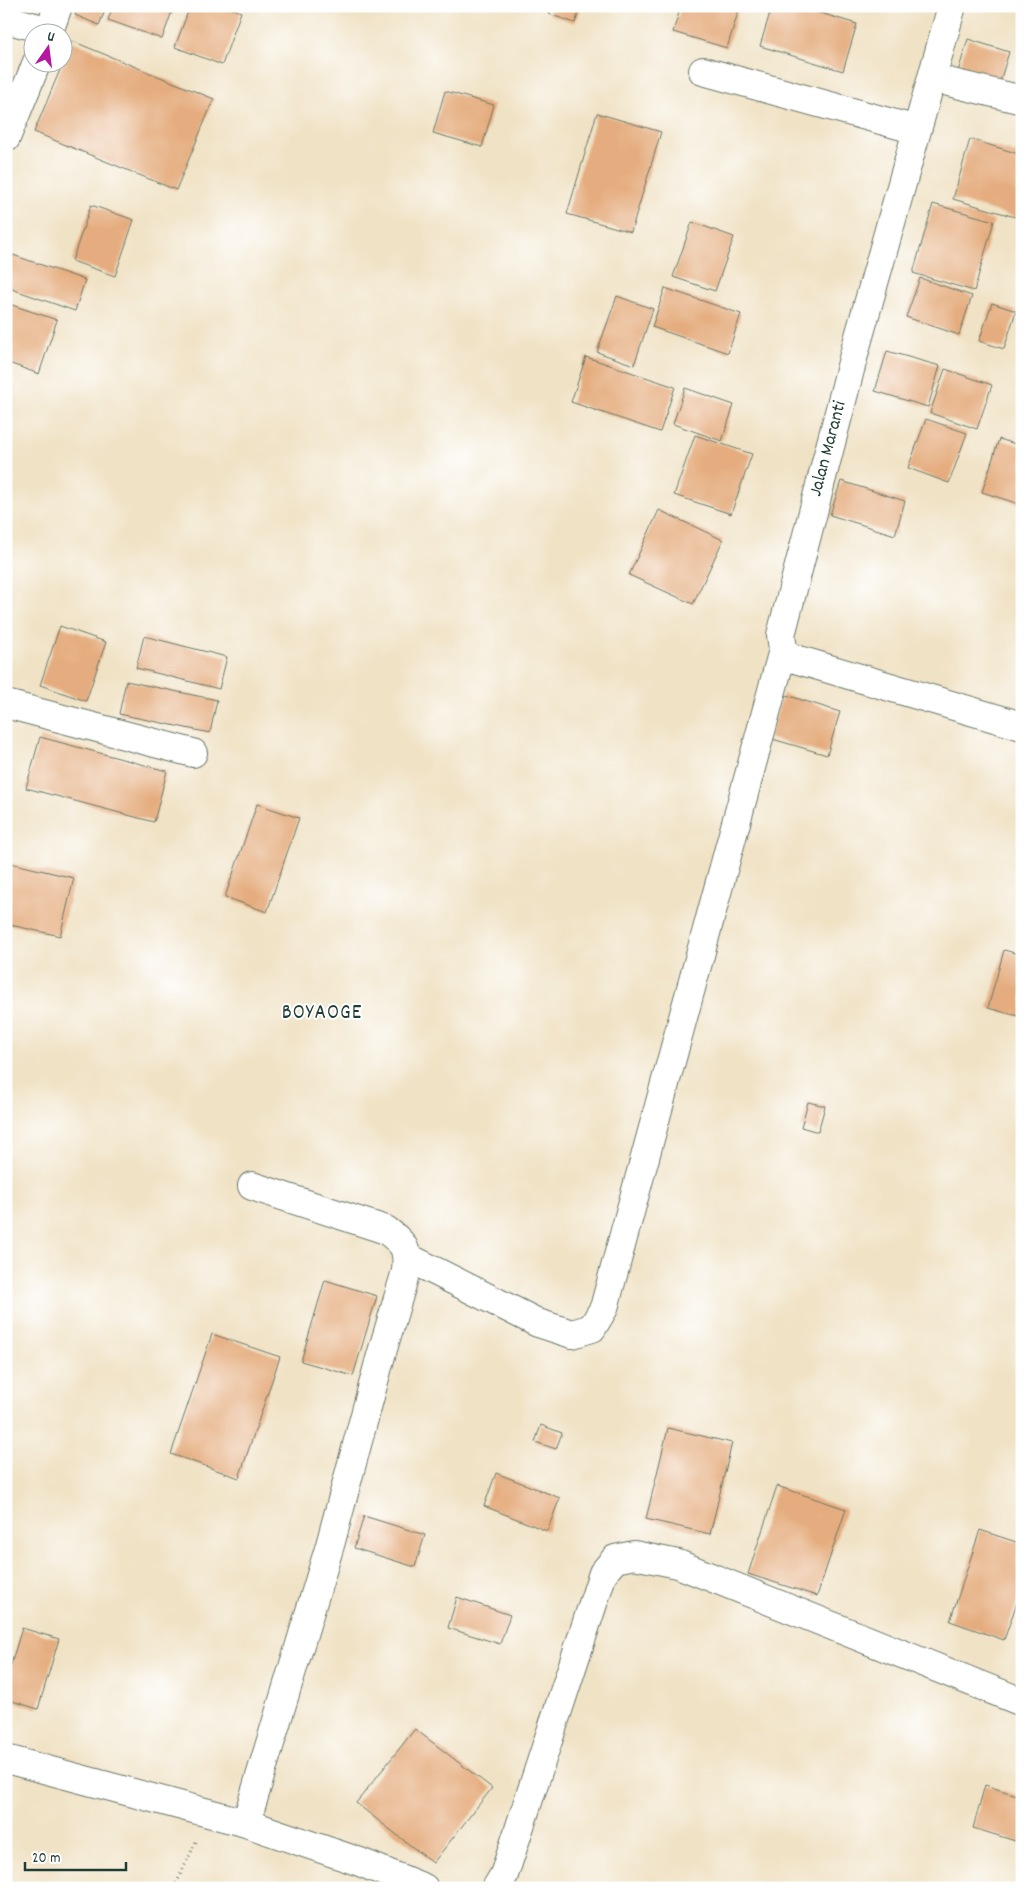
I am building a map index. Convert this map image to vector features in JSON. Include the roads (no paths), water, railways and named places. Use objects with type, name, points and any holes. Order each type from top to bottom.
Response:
[{"type":"street","points":[[52,22],[58,6]]},
{"type":"street","name":"Jalan Maranti","points":[[407,1258],[538,1323],[572,1334],[592,1328],[604,1308],[783,650],[781,636],[783,623],[856,347],[952,6]]},
{"type":"street","points":[[6,19],[22,24]]},
{"type":"street","points":[[703,71],[917,130]]},
{"type":"street","points":[[6,138],[33,72]]},
{"type":"street","points":[[932,78],[1022,100]]},
{"type":"street","points":[[783,650],[792,658],[1022,726]]},
{"type":"street","points":[[6,704],[193,753]]},
{"type":"street","points":[[246,1822],[330,1545],[380,1359],[406,1271],[407,1258],[402,1243],[386,1230],[252,1186]]},
{"type":"street","points":[[496,1888],[504,1875],[603,1573],[615,1559],[634,1555],[678,1564],[1022,1702]]},
{"type":"street","points":[[6,1759],[246,1822],[360,1862],[424,1888]]},
{"type":"district","name":"BOYAOGE","points":[[322,1014]]}]
